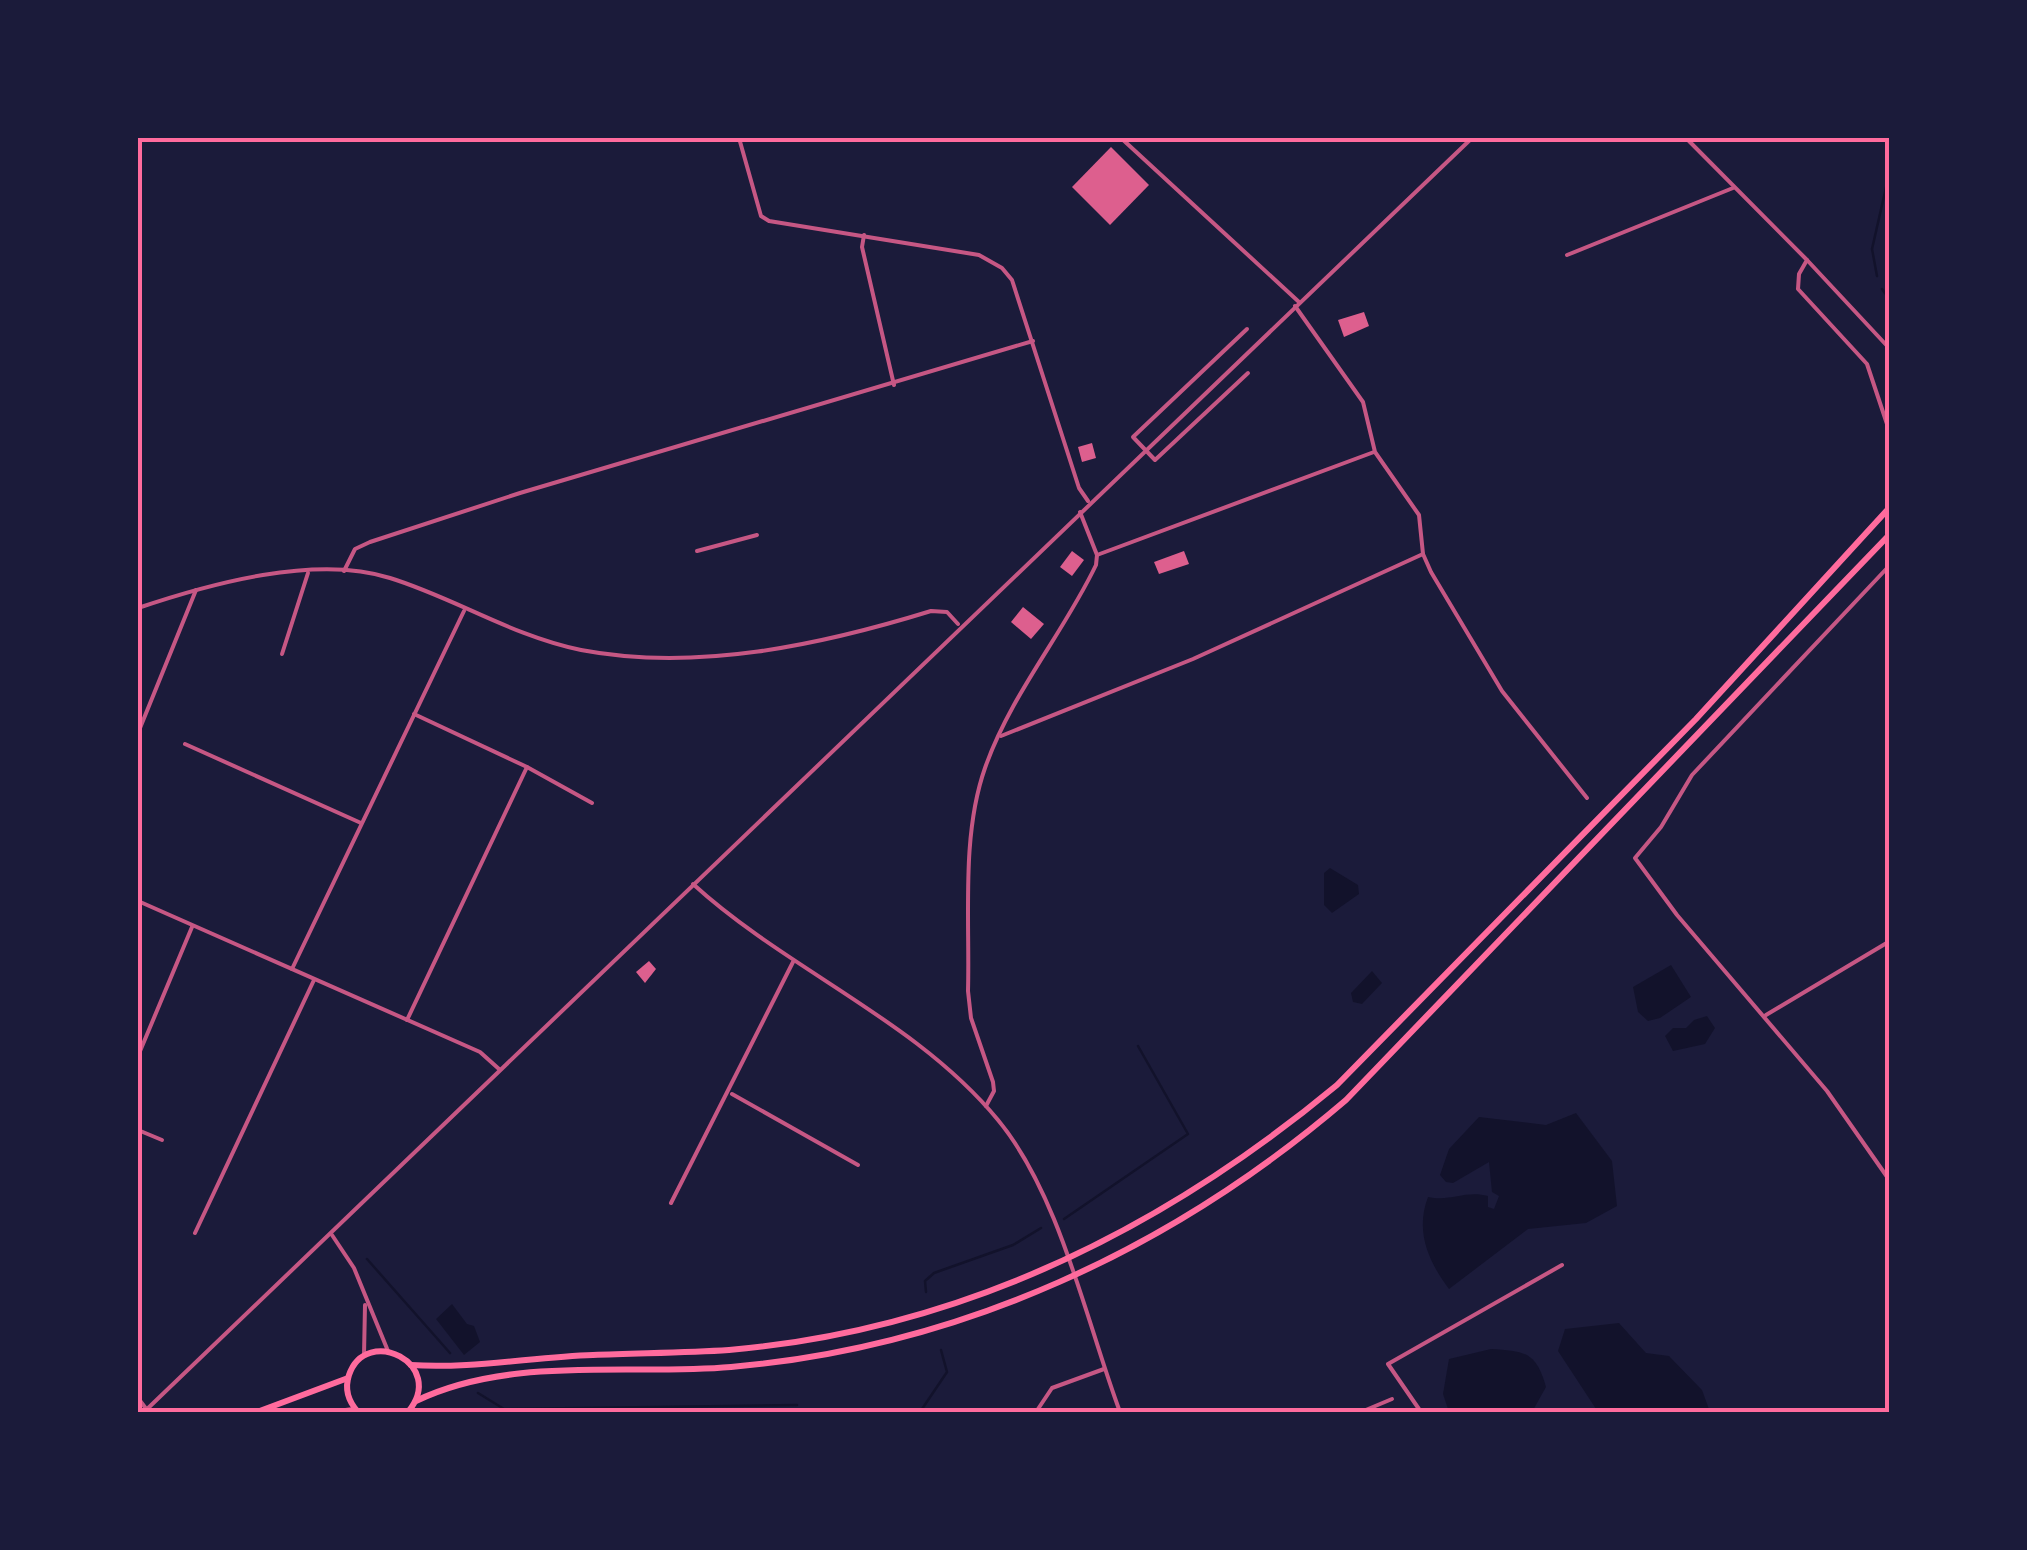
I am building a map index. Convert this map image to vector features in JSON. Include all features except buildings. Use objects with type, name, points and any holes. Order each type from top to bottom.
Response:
[{"type":"main road","points":[[411,1365],[776,1344],[892,1321],[1037,1275],[1097,1248],[1208,1184],[1337,1086],[1696,719],[1890,507]]},
{"type":"main road","points":[[408,1412],[416,1401],[437,1391],[497,1378],[730,1367],[825,1354],[945,1325],[1045,1290],[1104,1264],[1223,1196],[1283,1155],[1346,1100],[1890,534]]},
{"type":"main road","points":[[257,1412],[348,1378],[364,1356],[388,1351],[411,1365],[418,1378],[416,1401]]},
{"type":"main road","points":[[336,1412],[356,1411],[348,1395],[348,1378]]},
{"type":"street","points":[[740,138],[761,216],[991,259],[1012,280],[1080,488],[1090,502]]},
{"type":"street","points":[[1121,138],[1297,304],[1363,402],[1374,452],[1419,515],[1423,554],[1502,691],[1586,798]]},
{"type":"street","points":[[138,1398],[145,1411],[959,625],[1472,138]]},
{"type":"street","points":[[1686,138],[1890,349]]},
{"type":"street","points":[[1567,255],[1733,188]]},
{"type":"street","points":[[864,235],[862,247],[894,384]]},
{"type":"street","points":[[1806,260],[1799,274],[1798,290],[1867,364],[1890,432]]},
{"type":"street","points":[[1247,329],[1132,438],[1155,460],[1248,374]]},
{"type":"street","points":[[344,571],[355,549],[370,542],[520,493],[1033,342]]},
{"type":"street","points":[[1097,556],[1374,452]]},
{"type":"street","points":[[986,1106],[994,1091],[993,1082],[971,1018],[968,991],[974,814],[984,771],[998,737],[1044,650],[1092,574],[1097,556],[1080,512]]},
{"type":"street","points":[[697,551],[757,535]]},
{"type":"street","points":[[998,737],[1194,658],[1423,554]]},
{"type":"street","points":[[1890,565],[1692,775],[1662,827],[1635,858],[1677,915],[1766,1016],[1860,1133],[1890,1181]]},
{"type":"street","points":[[138,608],[227,581],[344,571],[394,578],[464,611],[575,648],[667,657],[770,649],[931,611],[947,612],[959,625]]},
{"type":"street","points":[[282,654],[308,573]]},
{"type":"street","points":[[138,733],[196,590]]},
{"type":"street","points":[[292,969],[464,611]]},
{"type":"street","points":[[414,714],[527,767],[592,803]]},
{"type":"street","points":[[185,744],[361,823]]},
{"type":"street","points":[[408,1020],[527,767]]},
{"type":"street","points":[[692,884],[942,1064],[986,1106],[1033,1173],[1120,1412]]},
{"type":"street","points":[[138,901],[480,1052],[500,1069]]},
{"type":"street","points":[[138,1056],[192,927]]},
{"type":"street","points":[[1766,1016],[1890,941]]},
{"type":"street","points":[[671,1202],[730,1094],[794,960]]},
{"type":"street","points":[[195,1234],[314,980]]},
{"type":"street","points":[[730,1094],[858,1165]]},
{"type":"street","points":[[138,1130],[162,1140]]},
{"type":"street","points":[[332,1234],[354,1268],[388,1351]]},
{"type":"street","points":[[1421,1412],[1388,1364],[1562,1265]]},
{"type":"street","points":[[364,1356],[365,1300]]},
{"type":"street","points":[[1036,1412],[1052,1388],[1104,1369]]},
{"type":"street","points":[[1361,1412],[1392,1398]]},
{"type":"shaded area","points":[[1330,868],[1358,885],[1359,894],[1332,913],[1324,905],[1324,873]]},
{"type":"shaded area","points":[[1671,965],[1691,997],[1660,1018],[1648,1021],[1638,1012],[1633,987]]},
{"type":"shaded area","points":[[1372,971],[1382,983],[1362,1004],[1353,1002],[1351,993]]},
{"type":"shaded area","points":[[1707,1016],[1715,1028],[1705,1044],[1673,1051],[1665,1036],[1673,1028],[1686,1028]]},
{"type":"shaded area","points":[[1576,1113],[1612,1161],[1617,1206],[1586,1223],[1528,1229],[1449,1289],[1435,1268],[1423,1234],[1428,1197],[1488,1196],[1488,1207],[1494,1209],[1499,1196],[1492,1192],[1489,1162],[1453,1183],[1446,1182],[1440,1175],[1449,1149],[1479,1117],[1546,1125]]},
{"type":"shaded area","points":[[452,1304],[467,1324],[474,1326],[480,1342],[464,1355],[436,1319]]},
{"type":"shaded area","points":[[1619,1323],[1646,1353],[1669,1356],[1702,1390],[1710,1412],[1598,1412],[1558,1351],[1565,1329]]},
{"type":"shaded area","points":[[1491,1349],[1521,1353],[1538,1367],[1546,1387],[1532,1412],[1449,1412],[1443,1394],[1449,1359]]},
{"type":"waterway","points":[[1877,276],[1872,249],[1890,170]]},
{"type":"waterway","points":[[1882,289],[1890,300]]},
{"type":"waterway","points":[[1064,1219],[1188,1134],[1138,1046]]},
{"type":"waterway","points":[[926,1292],[925,1281],[934,1273],[1013,1245],[1041,1228]]},
{"type":"waterway","points":[[367,1259],[450,1353]]},
{"type":"waterway","points":[[920,1412],[947,1372],[941,1350]]},
{"type":"waterway","points":[[478,1393],[504,1409],[797,1405]]}]
